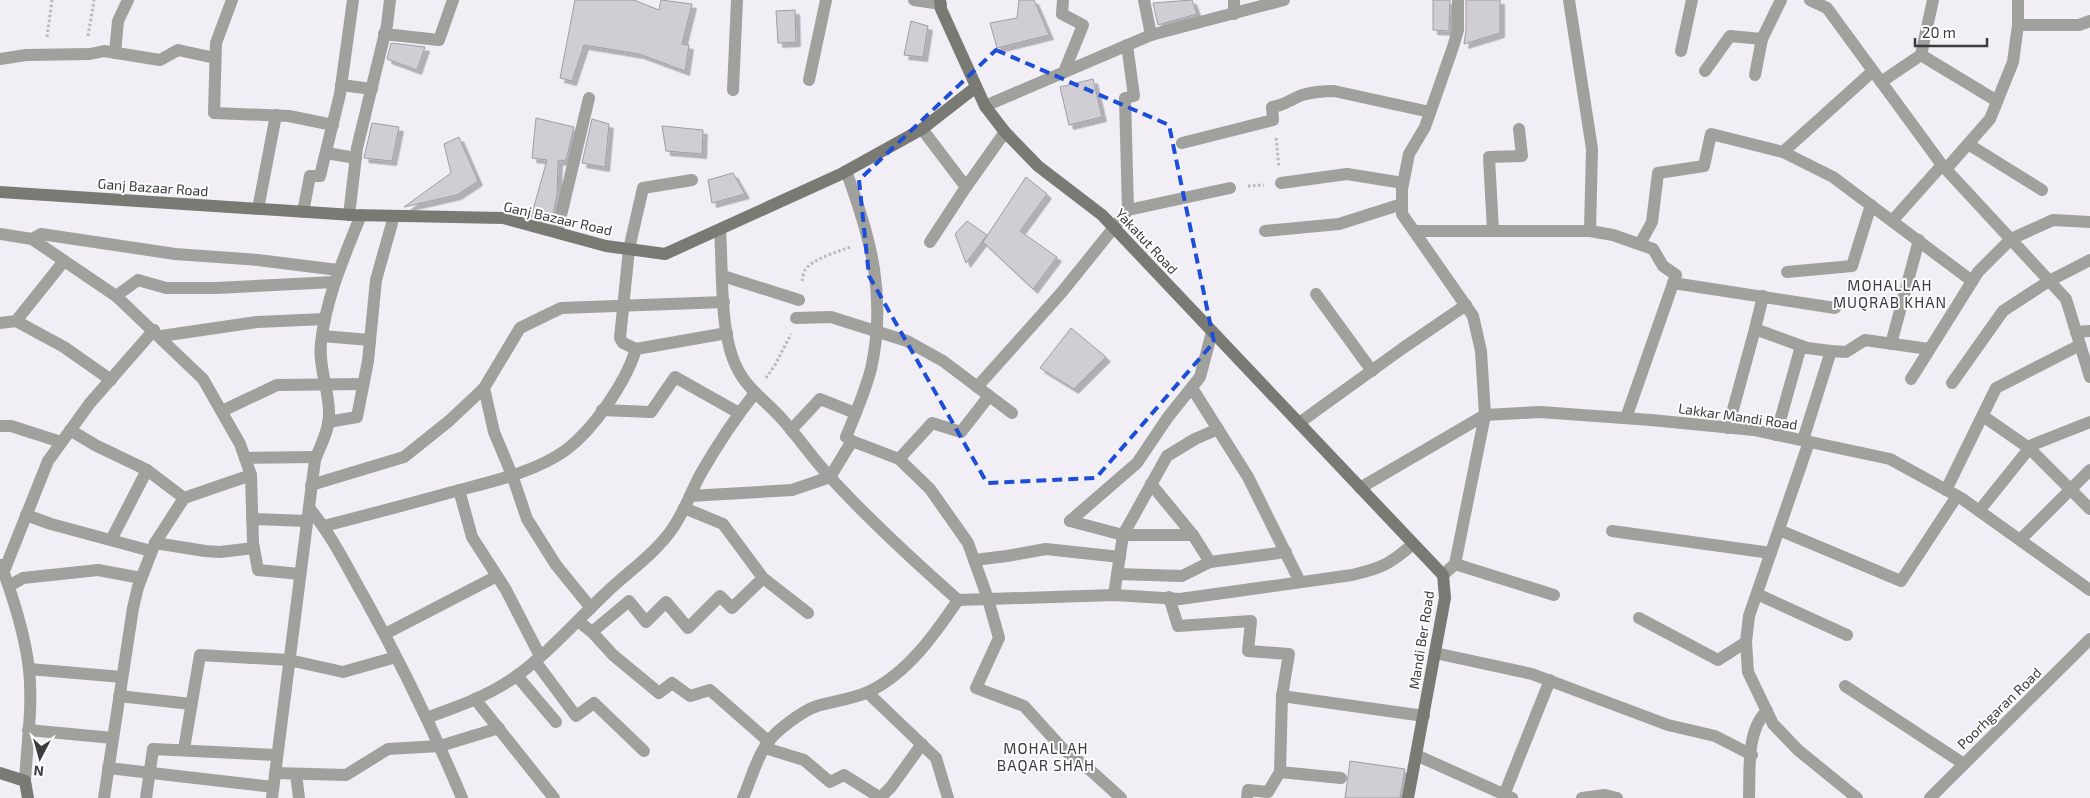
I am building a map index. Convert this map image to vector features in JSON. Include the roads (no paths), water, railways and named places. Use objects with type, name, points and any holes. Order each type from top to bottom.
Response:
[{"type":"street","points":[[115,53],[118,21],[128,0]]},
{"type":"street","points":[[232,0],[216,43],[214,58],[214,113],[289,116],[333,125]]},
{"type":"street","points":[[303,212],[310,176],[320,176],[333,125],[341,85],[353,0]]},
{"type":"street","points":[[108,768],[272,793],[311,485],[316,456],[325,436],[329,417],[320,346],[336,276],[355,215],[356,158],[390,0]]},
{"type":"street","points":[[384,34],[439,40],[453,0]]},
{"type":"street","points":[[733,90],[737,0]]},
{"type":"street","points":[[809,80],[826,0]]},
{"type":"street","points":[[914,0],[940,2]]},
{"type":"street","points":[[1063,0],[1062,14],[1083,25],[1064,72]]},
{"type":"street","points":[[1144,0],[1151,35]]},
{"type":"street","points":[[1234,0],[1234,14]]},
{"type":"street","points":[[985,106],[1151,35],[1284,0]]},
{"type":"street","points":[[1443,575],[1455,564],[1485,415],[1481,351],[1473,316],[1402,214],[1402,204],[1409,154],[1425,128],[1458,30],[1458,0]]},
{"type":"street","points":[[1569,0],[1592,149],[1590,232]]},
{"type":"street","points":[[1680,51],[1692,0]]},
{"type":"street","points":[[1755,75],[1762,38],[1781,0]]},
{"type":"street","points":[[1810,0],[1827,8],[1944,167],[2066,299],[2090,377]]},
{"type":"street","points":[[1881,82],[1921,55],[1933,0]]},
{"type":"street","points":[[1894,220],[1990,119],[2013,62],[2018,25],[2018,0]]},
{"type":"street","name":"Yakatut Road","points":[[940,2],[976,88],[985,106],[1005,132],[1038,166],[1102,215],[1115,228],[1360,488]]},
{"type":"street","points":[[2018,25],[2079,25],[2090,21]]},
{"type":"street","points":[[1705,71],[1730,36],[1762,38]]},
{"type":"street","points":[[976,387],[1062,292],[1128,210],[1125,98],[1134,96],[1127,45]]},
{"type":"street","points":[[0,59],[26,55],[85,54],[104,51],[160,60],[178,50],[214,58]]},
{"type":"street","points":[[1921,55],[1997,101]]},
{"type":"street","points":[[1784,152],[1873,71]]},
{"type":"street","points":[[341,85],[372,89]]},
{"type":"street","name":"Ganj Bazaar Road","points":[[0,192],[355,215],[503,218],[606,246],[665,254],[846,171],[922,129],[976,88]]},
{"type":"street","points":[[1182,143],[1274,120],[1272,107],[1279,106],[1303,95],[1320,91],[1334,92],[1430,112]]},
{"type":"street","points":[[557,232],[589,98]]},
{"type":"street","points":[[258,209],[276,116]]},
{"type":"street","points":[[922,129],[966,187]]},
{"type":"street","points":[[1493,231],[1489,157],[1522,156],[1519,129]]},
{"type":"street","points":[[930,242],[1005,132]]},
{"type":"street","points":[[1640,244],[1652,222],[1658,173],[1704,166],[1711,134],[1784,152],[1833,177],[1894,220],[1972,281]]},
{"type":"street","points":[[1968,144],[2042,190]]},
{"type":"street","points":[[326,153],[356,158]]},
{"type":"street","points":[[846,171],[869,241],[876,287],[876,330],[870,370],[846,437],[900,459],[930,488],[968,543],[988,599],[999,638],[976,688],[1024,706],[1063,749],[1089,769],[1121,798]]},
{"type":"street","points":[[1281,183],[1347,174],[1404,183]]},
{"type":"street","points":[[692,180],[643,188],[629,249],[620,338],[623,343],[636,349],[727,333]]},
{"type":"street","points":[[1128,210],[1230,188]]},
{"type":"street","points":[[1265,231],[1339,224],[1402,204]]},
{"type":"street","points":[[1787,272],[1852,266],[1872,204]]},
{"type":"street","points":[[328,422],[357,417],[370,340],[376,280],[394,216]]},
{"type":"street","points":[[1911,380],[1978,272],[2011,239],[2053,220],[2090,222]]},
{"type":"street","points":[[720,230],[728,343],[737,369],[755,393],[791,430],[830,477],[899,549],[958,600],[1114,595],[1180,599],[1352,575],[1379,569],[1398,558],[1413,544]]},
{"type":"street","points":[[1414,231],[1590,232],[1613,235],[1653,249],[1663,266],[1676,275],[1626,418]]},
{"type":"street","points":[[0,234],[32,238],[116,296],[157,333],[203,379],[240,444],[251,474],[254,548],[258,570],[300,574]]},
{"type":"street","points":[[32,238],[41,234],[175,254],[258,260],[336,276]]},
{"type":"street","points":[[1891,344],[1919,240]]},
{"type":"street","points":[[1952,383],[2003,311],[2049,280],[2090,260]]},
{"type":"street","points":[[16,321],[64,261]]},
{"type":"street","points":[[116,296],[138,280],[166,288],[216,288],[336,276]]},
{"type":"street","points":[[723,276],[799,300]]},
{"type":"street","points":[[1674,283],[1834,308]]},
{"type":"street","points":[[1316,294],[1372,371]]},
{"type":"street","points":[[1728,428],[1756,330],[1763,296]]},
{"type":"street","points":[[311,485],[404,457],[449,421],[484,388],[520,328],[561,308],[724,302]]},
{"type":"street","points":[[1299,424],[1466,305]]},
{"type":"street","points":[[796,318],[831,317],[907,341],[936,357],[1012,413]]},
{"type":"street","points":[[28,798],[25,781],[29,669],[9,586],[2,566],[26,515],[48,461],[70,430],[111,380],[157,333],[257,322],[325,320]]},
{"type":"street","points":[[0,323],[16,321],[64,347],[111,380]]},
{"type":"street","points":[[1756,330],[1801,346],[1831,351],[1846,352],[1865,340],[1929,349]]},
{"type":"street","points":[[2076,332],[2090,331]]},
{"type":"street","points":[[1193,535],[1123,535],[1070,521],[1136,463],[1168,416],[1200,377],[1212,332]]},
{"type":"street","points":[[322,336],[370,340]]},
{"type":"street","points":[[1779,530],[1901,581],[1952,493],[1996,388],[2080,345]]},
{"type":"street","points":[[1776,435],[1801,346]]},
{"type":"street","points":[[324,526],[512,475],[556,456],[582,436],[602,410],[621,383],[636,349]]},
{"type":"street","points":[[1831,351],[1779,530],[1749,616],[1746,642],[1748,672],[1774,724],[1798,750],[1857,798]]},
{"type":"street","points":[[602,410],[651,412],[675,377],[739,413]]},
{"type":"street","points":[[222,411],[277,385],[363,384]]},
{"type":"street","points":[[484,388],[494,432],[512,475],[527,519],[556,565],[591,608]]},
{"type":"street","points":[[1192,388],[1248,477],[1300,582]]},
{"type":"street","points":[[426,718],[475,700],[517,676],[650,554],[669,533],[701,474],[739,413],[755,393]]},
{"type":"street","points":[[900,459],[932,423],[961,432],[988,396]]},
{"type":"street","points":[[791,430],[820,399],[855,413]]},
{"type":"street","name":"Lakkar Mandi Road","points":[[1360,488],[1485,415],[1540,412],[1728,428],[1776,435],[1890,459],[1952,493],[2090,590]]},
{"type":"street","points":[[1983,416],[2029,448],[2090,509]]},
{"type":"street","points":[[1979,511],[2032,445],[2090,422]]},
{"type":"street","points":[[0,426],[11,426],[61,442]]},
{"type":"street","points":[[1114,595],[1123,535],[1167,456],[1195,439],[1218,429]]},
{"type":"street","points":[[70,430],[95,445],[147,470],[184,498]]},
{"type":"street","points":[[687,502],[792,490],[830,477],[852,441]]},
{"type":"street","points":[[245,458],[316,456]]},
{"type":"street","points":[[111,540],[147,470]]},
{"type":"street","points":[[2020,540],[2090,470]]},
{"type":"street","points":[[104,798],[133,608],[141,578],[153,547],[184,498],[251,474]]},
{"type":"street","points":[[1151,484],[1193,535],[1210,562]]},
{"type":"street","name":"Mandi Ber Road","points":[[1360,488],[1443,575],[1445,598],[1408,798]]},
{"type":"street","points":[[459,490],[472,537],[497,576],[537,659],[576,716],[594,703],[644,751]]},
{"type":"street","points":[[687,502],[723,524],[763,578],[808,613]]},
{"type":"street","points":[[308,508],[324,526],[385,634],[440,746],[462,798]]},
{"type":"street","points":[[26,515],[51,524],[111,540],[153,547],[220,552],[254,548]]},
{"type":"street","points":[[252,519],[307,521]]},
{"type":"street","points":[[1612,531],[1771,553]]},
{"type":"street","points":[[974,560],[1046,549],[1120,557]]},
{"type":"street","points":[[1117,574],[1182,576],[1210,562],[1286,552]]},
{"type":"street","points":[[1455,564],[1554,596]]},
{"type":"street","points":[[9,586],[23,578],[98,570],[141,578]]},
{"type":"street","points":[[385,634],[497,576]]},
{"type":"street","points":[[592,632],[629,601],[646,622],[666,602],[688,628],[720,596],[732,608],[763,578]]},
{"type":"street","points":[[1757,594],[1847,635]]},
{"type":"street","points":[[1169,598],[1178,626],[1251,621],[1248,652],[1289,654],[1282,696],[1280,772],[1268,792],[1248,790],[1248,798]]},
{"type":"street","points":[[743,798],[767,745],[794,719],[815,707],[868,692],[890,678],[939,629],[958,600]]},
{"type":"street","points":[[1639,618],[1718,660],[1746,642]]},
{"type":"street","points":[[578,621],[592,632],[613,655],[659,694],[672,683],[690,696],[710,690],[767,745],[804,760],[830,782],[844,775],[880,798],[891,787],[922,744]]},
{"type":"street","name":"Poorhgaran Road","points":[[1930,798],[2090,639]]},
{"type":"street","points":[[1435,653],[1532,674],[1668,725],[1716,736],[1752,755]]},
{"type":"street","points":[[184,749],[200,655],[289,660],[343,672],[396,657]]},
{"type":"street","points":[[29,669],[122,677]]},
{"type":"street","points":[[517,676],[556,722]]},
{"type":"street","points":[[1416,755],[1508,796],[1550,680]]},
{"type":"street","points":[[1845,686],[1964,764]]},
{"type":"street","points":[[868,692],[936,758],[948,798]]},
{"type":"street","points":[[119,696],[191,704]]},
{"type":"street","points":[[1282,696],[1424,716]]},
{"type":"street","points":[[475,700],[554,798]]},
{"type":"street","points":[[1749,798],[1752,755],[1759,718],[1767,710]]},
{"type":"street","points":[[275,773],[346,775],[388,749],[440,746],[499,728]]},
{"type":"street","points":[[28,730],[113,738]]},
{"type":"street","points":[[146,798],[153,749],[277,755]]},
{"type":"street","points":[[1280,772],[1341,778]]},
{"type":"street","points":[[0,773],[25,781]]},
{"type":"street","points":[[296,774],[299,798]]},
{"type":"street","points":[[1582,798],[1605,795],[1618,798]]},
{"type":"district","name":"MOHALLAH MUQRAB KHAN","points":[[1890,294]]},
{"type":"district","name":"MOHALLAH BAQAR SHAH","points":[[1046,756]]}]
